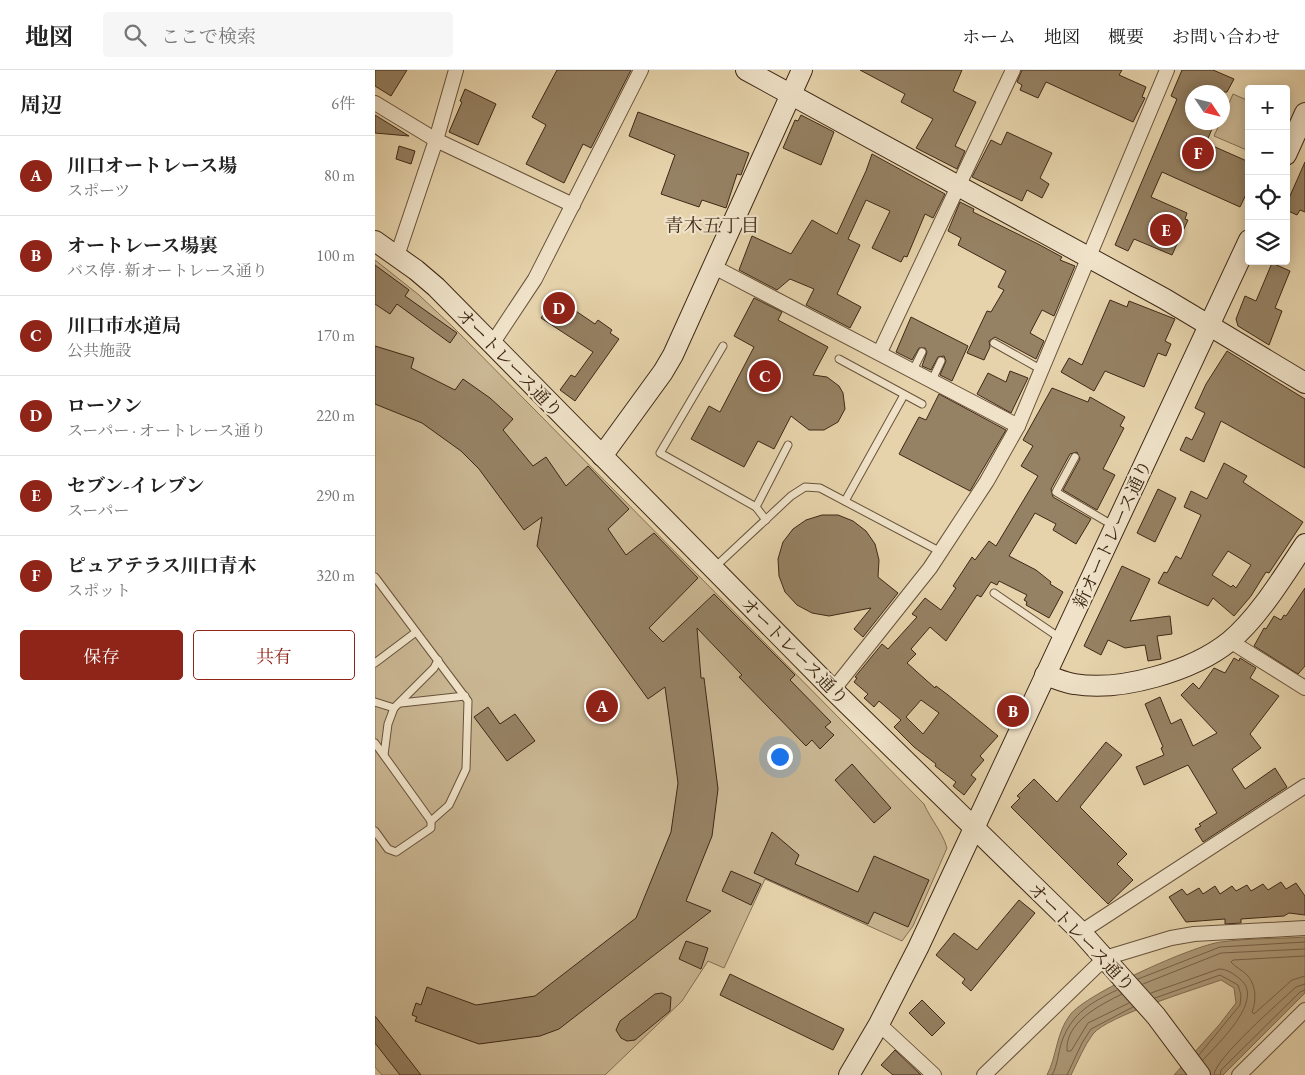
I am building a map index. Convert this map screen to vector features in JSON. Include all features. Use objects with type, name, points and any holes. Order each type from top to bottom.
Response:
[{"type":"street","points":[[397,256],[436,140],[456,70]]},
{"type":"street","points":[[492,344],[535,279],[641,70]]},
{"type":"street","points":[[746,70],[959,185],[1211,325],[1305,382]]},
{"type":"street","points":[[602,456],[663,372],[714,267],[802,70]]},
{"type":"street","points":[[880,352],[1013,70]]},
{"type":"street","points":[[833,690],[941,552],[987,481],[1018,426],[1167,70]]},
{"type":"street","points":[[375,103],[436,140],[573,205]]},
{"type":"street","points":[[1290,147],[1305,113]]},
{"type":"street","name":"オートレース通り","points":[[375,242],[397,256],[435,287],[833,690],[1081,932],[1156,1016],[1200,1075]]},
{"type":"street","name":"新オートレース通り","points":[[849,1075],[879,1024],[918,948],[1245,249]]},
{"type":"street","points":[[714,267],[880,352],[1018,426]]},
{"type":"street","points":[[1045,675],[1075,684],[1112,684],[1147,680],[1198,661],[1230,641],[1266,601],[1305,544]]},
{"type":"street","points":[[1230,641],[1305,688]]},
{"type":"street","points":[[1081,932],[1305,786]]},
{"type":"street","points":[[984,1075],[1105,958],[1171,938],[1194,934],[1305,928]]},
{"type":"street","points":[[1239,1075],[1305,1010]]},
{"type":"street","points":[[879,1024],[934,1075]]},
{"type":"lane","points":[[994,343],[1042,370]]},
{"type":"lane","points":[[723,346],[660,453],[757,507],[766,520]]},
{"type":"lane","points":[[913,370],[922,352]]},
{"type":"lane","points":[[839,359],[922,404]]},
{"type":"lane","points":[[932,380],[941,361]]},
{"type":"lane","points":[[845,501],[904,395]]},
{"type":"lane","points":[[757,507],[788,446]]},
{"type":"lane","points":[[1075,457],[1056,492],[1115,527]]},
{"type":"lane","points":[[713,569],[791,496],[805,487],[820,488],[941,552]]},
{"type":"lane","points":[[375,577],[469,701],[466,770],[449,805],[431,821]]},
{"type":"lane","points":[[994,593],[1062,639]]},
{"type":"lane","points":[[375,663],[416,632]]},
{"type":"lane","points":[[384,755],[387,724],[394,708],[434,668],[438,660]]},
{"type":"lane","points":[[401,703],[465,696]]},
{"type":"lane","points":[[375,702],[394,708]]},
{"type":"lane","points":[[375,743],[431,821],[431,828],[396,852],[388,850],[375,831]]},
{"type":"shaded area","points":[[1233,94],[1245,99],[1245,149],[1214,136],[1217,130],[1230,130],[1230,101]]},
{"type":"shaded area","points":[[375,260],[419,295],[453,327],[924,804],[947,848],[913,926],[902,941],[765,879],[724,968],[708,961],[682,1001],[605,1075],[382,1075],[375,1067]]},
{"type":"water","points":[[1305,937],[1305,993],[1223,1075],[1174,1075],[1236,1003],[1234,988],[1221,980],[1115,1019],[1093,1034],[1071,1075],[1047,1075],[1062,1029],[1070,1015],[1096,995],[1117,983],[1165,961],[1207,945],[1242,940]]},
{"type":"building","points":[[375,70],[407,70],[391,96],[375,86]]},
{"type":"building","points":[[557,70],[631,70],[591,148],[583,144],[564,183],[526,164],[546,125],[532,117]]},
{"type":"building","points":[[860,70],[962,70],[953,91],[976,102],[955,146],[965,151],[957,169],[916,148],[933,119],[901,102],[905,94]]},
{"type":"building","points":[[1022,70],[1122,70],[1119,75],[1146,87],[1142,97],[1145,98],[1133,122],[1046,82],[1038,98],[1020,90],[1022,85],[1017,82]]},
{"type":"building","points":[[1182,70],[1213,70],[1234,79],[1230,86],[1185,85],[1185,130],[1212,130],[1206,143],[1245,160],[1245,196],[1240,207],[1162,172],[1151,197],[1187,213],[1185,219],[1188,220],[1172,255],[1134,239],[1128,251],[1115,245],[1177,99],[1171,96]]},
{"type":"building","points":[[465,89],[496,104],[478,145],[449,132],[462,102],[460,101]]},
{"type":"building","points":[[638,112],[749,153],[741,175],[737,174],[726,208],[702,200],[699,207],[661,194],[675,155],[629,136]]},
{"type":"building","points":[[375,115],[409,136],[375,133]]},
{"type":"building","points":[[801,115],[834,132],[821,165],[783,148],[795,120],[798,121]]},
{"type":"building","points":[[1007,132],[1052,153],[1040,178],[1049,184],[1042,198],[1027,190],[1022,201],[972,177],[991,140],[1001,145]]},
{"type":"building","points":[[399,146],[415,151],[411,164],[396,159]]},
{"type":"building","points":[[872,154],[945,194],[933,218],[925,214],[907,257],[904,256],[901,262],[872,248],[890,211],[866,200],[848,239],[860,245],[837,294],[861,307],[850,328],[806,305],[814,289],[790,279],[777,290],[739,270],[752,236],[791,254],[812,220],[837,234]]},
{"type":"building","points":[[1305,162],[1305,212],[1300,210],[1297,215],[1290,212],[1290,196]]},
{"type":"building","points":[[960,202],[974,209],[973,212],[1038,244],[1062,257],[1060,260],[1075,266],[1054,316],[1042,310],[1030,333],[1044,341],[1036,359],[995,337],[989,341],[990,347],[984,360],[967,353],[987,311],[991,312],[1004,290],[998,287],[1006,271],[958,245],[961,238],[948,231]]},
{"type":"building","points":[[375,265],[409,290],[405,296],[457,333],[450,343],[397,304],[390,314],[375,304]]},
{"type":"building","points":[[1271,265],[1276,265],[1290,271],[1275,308],[1282,311],[1269,345],[1238,326],[1236,319],[1245,296],[1256,301]]},
{"type":"building","points":[[555,297],[595,324],[598,320],[612,330],[610,333],[619,339],[575,401],[560,390],[571,375],[575,377],[593,352],[541,318]]},
{"type":"building","points":[[754,298],[782,312],[778,320],[828,347],[813,375],[827,377],[839,386],[843,393],[845,409],[838,422],[824,430],[809,430],[791,416],[774,449],[758,441],[744,467],[691,439],[709,406],[720,412],[754,347],[734,336]]},
{"type":"building","points":[[1110,300],[1127,307],[1129,301],[1175,319],[1165,341],[1171,344],[1166,356],[1158,353],[1144,387],[1105,371],[1094,391],[1061,372],[1069,358],[1082,365]]},
{"type":"building","points":[[911,317],[968,346],[952,381],[940,375],[946,361],[944,356],[938,357],[931,370],[922,366],[927,352],[925,348],[919,348],[912,360],[896,352]]},
{"type":"building","points":[[375,346],[414,358],[411,368],[455,390],[463,379],[490,398],[513,419],[503,430],[533,466],[546,457],[566,486],[588,466],[629,509],[608,529],[626,555],[654,533],[698,578],[649,628],[663,642],[714,594],[795,675],[790,680],[831,722],[825,727],[834,735],[820,749],[812,740],[806,746],[739,677],[742,675],[697,628],[701,678],[704,678],[718,789],[712,836],[686,901],[711,911],[559,1029],[540,1036],[479,1044],[415,1021],[417,1017],[412,1015],[416,1003],[421,1005],[427,987],[476,1005],[535,996],[636,918],[671,832],[678,783],[665,687],[648,699],[537,546],[542,517],[524,530],[479,469],[461,451],[422,423],[375,404]]},
{"type":"building","points":[[1227,351],[1305,399],[1305,468],[1221,421],[1204,462],[1180,450],[1186,437],[1192,440],[1205,413],[1195,408],[1206,384]]},
{"type":"building","points":[[1010,371],[1028,378],[1011,413],[977,394],[988,373],[1006,382]]},
{"type":"building","points":[[1052,388],[1088,402],[1090,397],[1125,417],[1120,426],[1124,428],[1103,469],[1115,475],[1097,510],[1063,490],[1080,459],[1077,452],[1070,454],[1051,489],[1053,497],[1091,519],[1076,544],[1053,530],[1056,524],[1035,513],[1009,556],[1036,570],[1051,582],[1050,584],[1063,592],[1049,618],[1026,605],[1027,602],[1024,600],[1027,595],[999,581],[997,585],[991,582],[981,597],[977,595],[946,641],[930,627],[911,649],[916,654],[907,663],[935,688],[936,686],[948,695],[998,736],[980,756],[984,760],[971,775],[976,779],[964,795],[953,786],[956,782],[935,766],[936,764],[914,747],[894,727],[901,720],[879,701],[874,707],[864,698],[868,694],[854,682],[857,678],[855,677],[882,644],[888,649],[917,617],[912,614],[925,598],[941,610],[956,588],[953,586],[972,557],[975,560],[989,541],[996,546],[1038,476],[1021,466],[1033,446],[1023,440]],"holes":[[[921,700],[939,713],[923,734],[906,717]]]},
{"type":"building","points":[[939,394],[1006,430],[970,491],[899,454],[919,417],[926,420]]},
{"type":"building","points":[[1224,463],[1247,476],[1243,482],[1303,522],[1269,573],[1266,572],[1251,596],[1234,616],[1213,598],[1208,606],[1158,583],[1164,572],[1167,573],[1176,556],[1181,559],[1201,515],[1184,507],[1191,491],[1207,499]],"holes":[[[1228,551],[1251,565],[1236,588],[1233,585],[1231,587],[1212,575]]]},
{"type":"building","points":[[1158,489],[1176,498],[1155,542],[1137,533]]},
{"type":"building","points":[[822,515],[838,515],[853,521],[866,531],[875,544],[879,560],[878,577],[898,593],[863,637],[854,629],[871,608],[829,616],[812,613],[797,605],[785,592],[779,576],[778,559],[783,542],[793,529],[806,520]]},
{"type":"building","points":[[1122,566],[1150,579],[1130,621],[1170,616],[1172,634],[1157,636],[1161,659],[1148,661],[1145,645],[1125,648],[1108,640],[1101,655],[1084,646]]},
{"type":"building","points":[[1305,588],[1305,666],[1298,674],[1254,646],[1264,628],[1266,629],[1274,616],[1281,620],[1284,615],[1286,616]]},
{"type":"building","points":[[1234,658],[1239,661],[1240,658],[1256,668],[1250,678],[1279,696],[1250,734],[1261,748],[1232,769],[1245,789],[1275,768],[1287,787],[1203,842],[1195,829],[1201,826],[1199,824],[1217,813],[1188,765],[1144,785],[1136,767],[1164,755],[1161,748],[1163,747],[1145,704],[1160,697],[1171,724],[1181,719],[1193,746],[1217,733],[1181,695],[1193,683],[1199,689],[1214,668],[1225,673]]},
{"type":"building","points":[[488,707],[500,724],[515,714],[535,741],[507,761],[474,717]]},
{"type":"building","points":[[1106,742],[1122,755],[1080,807],[1127,854],[1117,864],[1133,880],[1108,904],[1011,807],[1020,798],[1017,796],[1034,779],[1057,802]]},
{"type":"building","points":[[852,764],[891,808],[874,823],[835,780]]},
{"type":"building","points":[[772,832],[799,855],[795,864],[858,892],[874,856],[929,880],[908,927],[874,912],[868,924],[754,873]]},
{"type":"building","points":[[731,871],[761,884],[751,905],[722,891]]},
{"type":"building","points":[[1281,882],[1286,889],[1296,883],[1305,896],[1305,915],[1289,913],[1284,916],[1241,919],[1241,923],[1225,924],[1225,919],[1186,922],[1169,897],[1182,889],[1187,895],[1199,888],[1203,894],[1215,886],[1220,894],[1232,886],[1236,891],[1247,885],[1251,891],[1263,884],[1268,890]]},
{"type":"building","points":[[1019,900],[1035,913],[971,991],[962,983],[965,979],[936,955],[954,933],[977,950]]},
{"type":"building","points":[[686,941],[708,948],[701,969],[679,959]]},
{"type":"building","points":[[730,974],[844,1029],[833,1050],[720,995]]},
{"type":"building","points":[[662,993],[671,997],[670,1011],[635,1040],[627,1041],[621,1038],[616,1030],[620,1021],[655,994]]},
{"type":"building","points":[[922,1000],[945,1023],[932,1036],[909,1013]]},
{"type":"building","points":[[375,1016],[421,1075],[400,1075],[375,1043]]},
{"type":"building","points":[[895,1050],[921,1075],[893,1075],[881,1065]]},
{"type":"place","name":"ピュアテラス川口青木","points":[[1198,153]]},
{"type":"place","name":"セブン-イレブン","points":[[1166,230]]},
{"type":"place","name":"ローソン","points":[[559,308]]},
{"type":"place","name":"川口市水道局","points":[[765,376]]},
{"type":"place","name":"川口オートレース場","points":[[602,706]]},
{"type":"place","name":"オートレース場裏","points":[[1013,711]]},
{"type":"district","name":"青木五丁目","points":[[712,225]]}]
